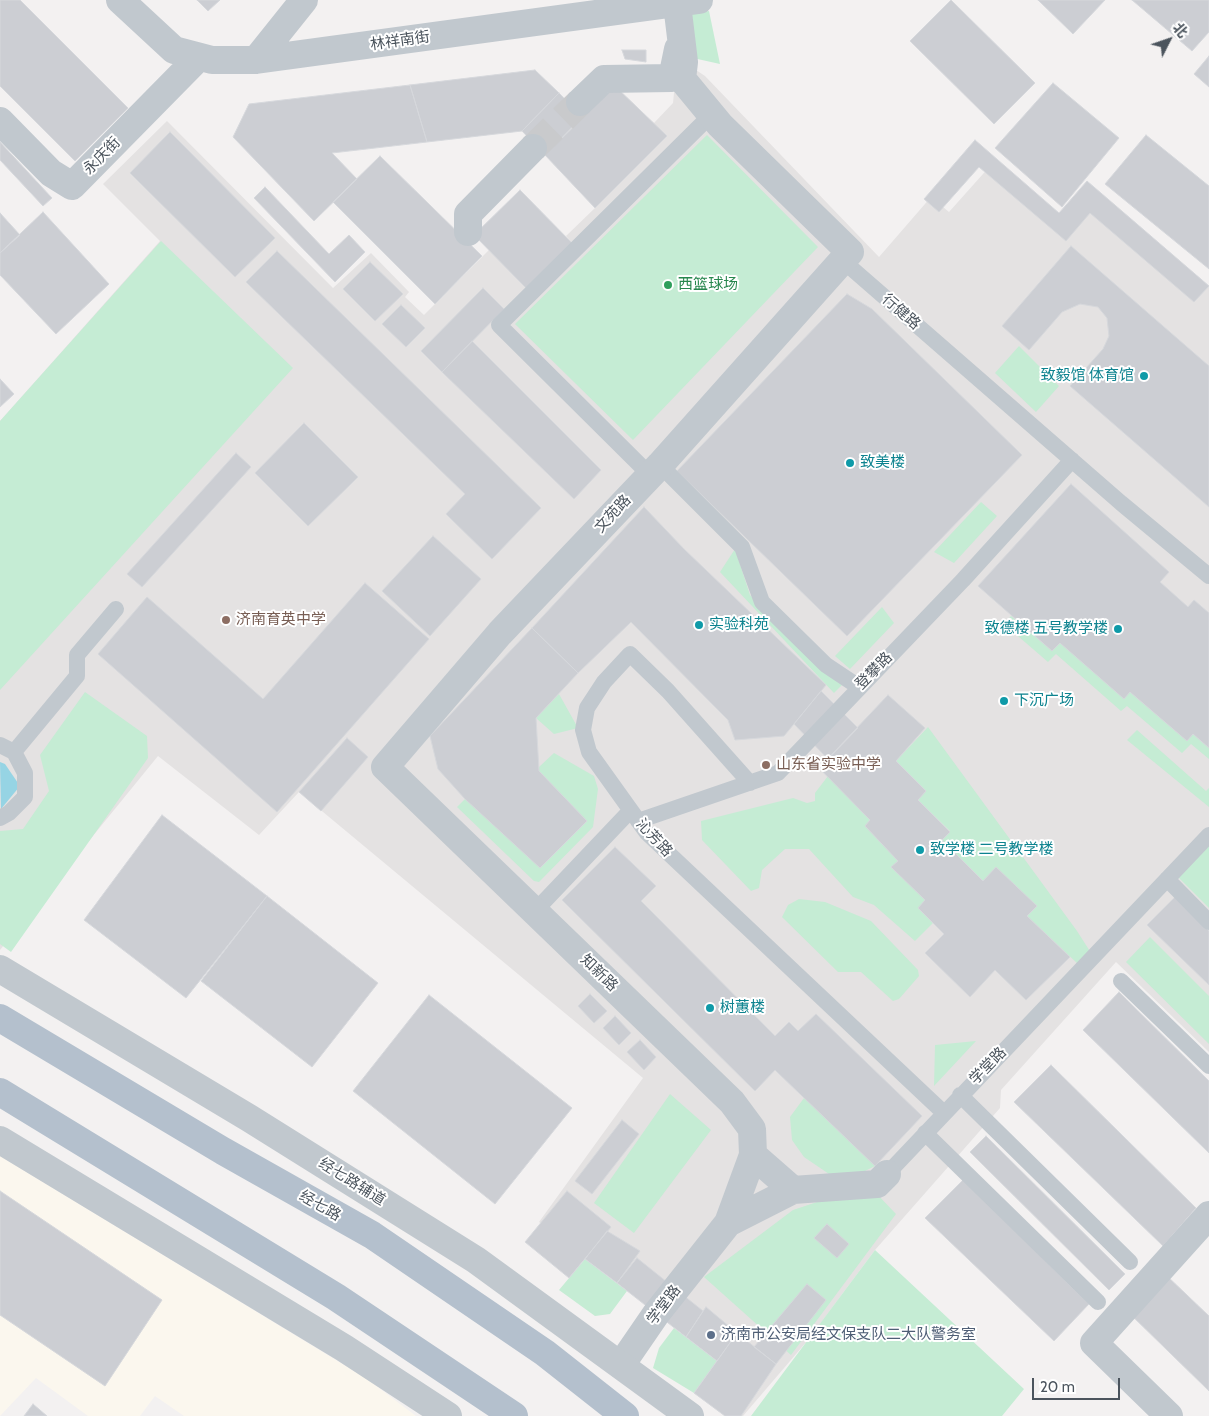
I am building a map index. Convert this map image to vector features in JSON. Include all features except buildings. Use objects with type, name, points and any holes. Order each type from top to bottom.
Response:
[{"type":"main road","name":"经七路","points":[[0,1018],[223,1151],[372,1235],[545,1354],[625,1416]]},
{"type":"main road","points":[[0,1092],[336,1297],[514,1416]]},
{"type":"street","name":"林祥南街","points":[[120,0],[174,50],[212,60],[256,60],[688,2]]},
{"type":"street","points":[[256,60],[304,0]]},
{"type":"street","points":[[688,2],[682,48],[682,79],[712,114],[850,252],[842,260]]},
{"type":"street","points":[[580,102],[604,80],[672,78],[678,49],[682,48]]},
{"type":"street","name":"永庆街","points":[[0,121],[51,173],[72,186],[199,57]]},
{"type":"street","points":[[468,232],[468,214],[533,148]]},
{"type":"street","name":"文苑路","points":[[385,767],[500,633],[655,470],[842,260]]},
{"type":"street","name":"知新路","points":[[385,767],[732,1102],[752,1129],[753,1155]]},
{"type":"street","name":"经七路辅道","points":[[0,969],[249,1118],[468,1255],[690,1416]]},
{"type":"street","points":[[0,1140],[328,1338],[446,1415]]},
{"type":"street","points":[[753,1155],[793,1190]]},
{"type":"street","name":"学堂路","points":[[621,1365],[656,1314],[728,1223],[753,1155]]},
{"type":"street","name":"学堂路","points":[[728,1223],[793,1190],[877,1184],[887,1174]]},
{"type":"street","points":[[1169,1416],[1094,1343],[1209,1215]]},
{"type":"lane","points":[[712,114],[500,325],[655,470],[742,547],[762,602],[826,664],[859,687]]},
{"type":"lane","name":"行健路","points":[[842,260],[1209,576]]},
{"type":"lane","name":"登攀路","points":[[535,912],[634,816],[694,800],[778,773],[946,598],[1072,460]]},
{"type":"lane","points":[[0,818],[9,813],[25,797],[25,772],[7,749],[77,676],[77,656],[116,609]]},
{"type":"lane","name":"沁芳路","points":[[750,783],[668,691],[630,654],[604,682],[587,708],[583,730],[589,752],[634,816],[686,871],[777,954],[944,1113]]},
{"type":"lane","name":"学堂路","points":[[887,1174],[1209,835]]},
{"type":"lane","points":[[1167,879],[1209,922]]},
{"type":"lane","points":[[1121,981],[1209,1066]]},
{"type":"lane","points":[[960,1095],[1130,1262]]},
{"type":"lane","points":[[925,1133],[1098,1302]]},
{"type":"shaded area","name":"山东省实验中学","points":[[693,68],[705,76],[879,257],[931,197],[949,212],[991,165],[1062,223],[1094,187],[1209,286],[1209,1052],[1116,962],[1001,1090],[1000,1108],[875,1250],[808,1340],[743,1416],[725,1416],[694,1393],[721,1355],[662,1305],[539,1222],[643,1078],[299,792],[259,835],[158,756],[0,950],[0,421],[160,241],[103,184],[167,121],[333,288],[371,253],[409,292],[405,297],[424,315],[489,250],[573,244],[566,236],[595,208],[522,131],[427,142],[410,85],[535,70],[582,117],[615,86],[654,123],[673,103],[675,83]]},
{"type":"shaded area","points":[[0,1156],[367,1379],[416,1416],[184,1416],[155,1396],[140,1416],[88,1416],[36,1378],[0,1416]]},
{"type":"green space","points":[[709,11],[720,64],[693,58],[685,14]]},
{"type":"green space","name":"西篮球场","points":[[707,135],[818,247],[633,440],[515,324]]},
{"type":"green space","points":[[161,241],[293,368],[0,690],[0,421]]},
{"type":"green space","points":[[1019,346],[1059,386],[1036,412],[995,373]]},
{"type":"green space","points":[[981,502],[997,516],[954,563],[934,552]]},
{"type":"green space","points":[[735,549],[750,595],[795,642],[842,685],[834,693],[720,572]]},
{"type":"green space","points":[[882,607],[894,623],[850,669],[835,656]]},
{"type":"green space","points":[[1011,616],[1052,651],[1060,643],[1130,692],[1187,741],[1193,734],[1209,748],[1209,759],[1191,744],[1182,753],[1127,706],[1121,711],[1056,654],[1048,662],[1004,624]]},
{"type":"green space","points":[[85,692],[147,736],[148,758],[11,952],[0,944],[0,831],[23,829],[49,791],[40,755]]},
{"type":"green space","points":[[559,694],[578,728],[554,734],[536,718]]},
{"type":"green space","points":[[928,727],[1077,931],[1093,956],[1078,964],[1027,916],[1036,906],[996,868],[983,881],[942,840],[950,831],[918,800],[926,791],[896,761]]},
{"type":"green space","points":[[1137,730],[1206,791],[1209,788],[1209,807],[1127,740]]},
{"type":"green space","points":[[554,753],[594,776],[598,789],[593,827],[539,882],[534,881],[457,807],[465,799],[540,867],[587,821],[539,771],[539,767]]},
{"type":"green space","points":[[828,776],[870,820],[865,826],[898,861],[892,867],[925,900],[918,908],[933,923],[915,941],[874,905],[853,897],[809,849],[785,849],[762,870],[759,888],[751,891],[702,840],[701,821],[793,798],[807,803],[815,801],[815,793]]},
{"type":"green space","points":[[1209,837],[1209,908],[1175,874]]},
{"type":"green space","points":[[799,899],[825,902],[871,921],[918,970],[919,976],[899,999],[893,1001],[861,972],[838,972],[782,917],[788,905]]},
{"type":"green space","points":[[1150,937],[1209,996],[1209,1044],[1126,962]]},
{"type":"green space","points":[[976,1041],[934,1086],[935,1045]]},
{"type":"green space","points":[[670,1094],[711,1130],[634,1233],[594,1203]]},
{"type":"green space","points":[[804,1098],[875,1166],[855,1176],[829,1174],[804,1157],[792,1140],[790,1117]]},
{"type":"green space","points":[[874,1191],[896,1214],[791,1355],[704,1277],[793,1210],[823,1200]]},
{"type":"green space","points":[[875,1250],[1024,1389],[1002,1416],[751,1416]]},
{"type":"green space","points":[[585,1259],[627,1291],[610,1314],[595,1316],[559,1290]]},
{"type":"green space","points":[[674,1328],[717,1361],[694,1393],[653,1368],[659,1348]]},
{"type":"water","points":[[0,762],[5,764],[20,786],[1,809]]},
{"type":"tunnel","points":[[533,148],[580,102]]},
{"type":"place","name":"西篮球场","points":[[668,285]]},
{"type":"place","name":"致毅馆 体育馆","points":[[1144,376]]},
{"type":"place","name":"致美楼","points":[[850,463]]},
{"type":"place","name":"济南育英中学","points":[[226,620]]},
{"type":"place","name":"实验科苑","points":[[699,625]]},
{"type":"place","name":"致德楼 五号教学楼","points":[[1118,629]]},
{"type":"place","name":"下沉广场","points":[[1004,701]]},
{"type":"place","name":"山东省实验中学","points":[[766,765]]},
{"type":"place","name":"致学楼 二号教学楼","points":[[920,850]]},
{"type":"place","name":"树蕙楼","points":[[710,1008]]},
{"type":"place","name":"济南市公安局经文保支队二大队警务室","points":[[711,1335]]}]
